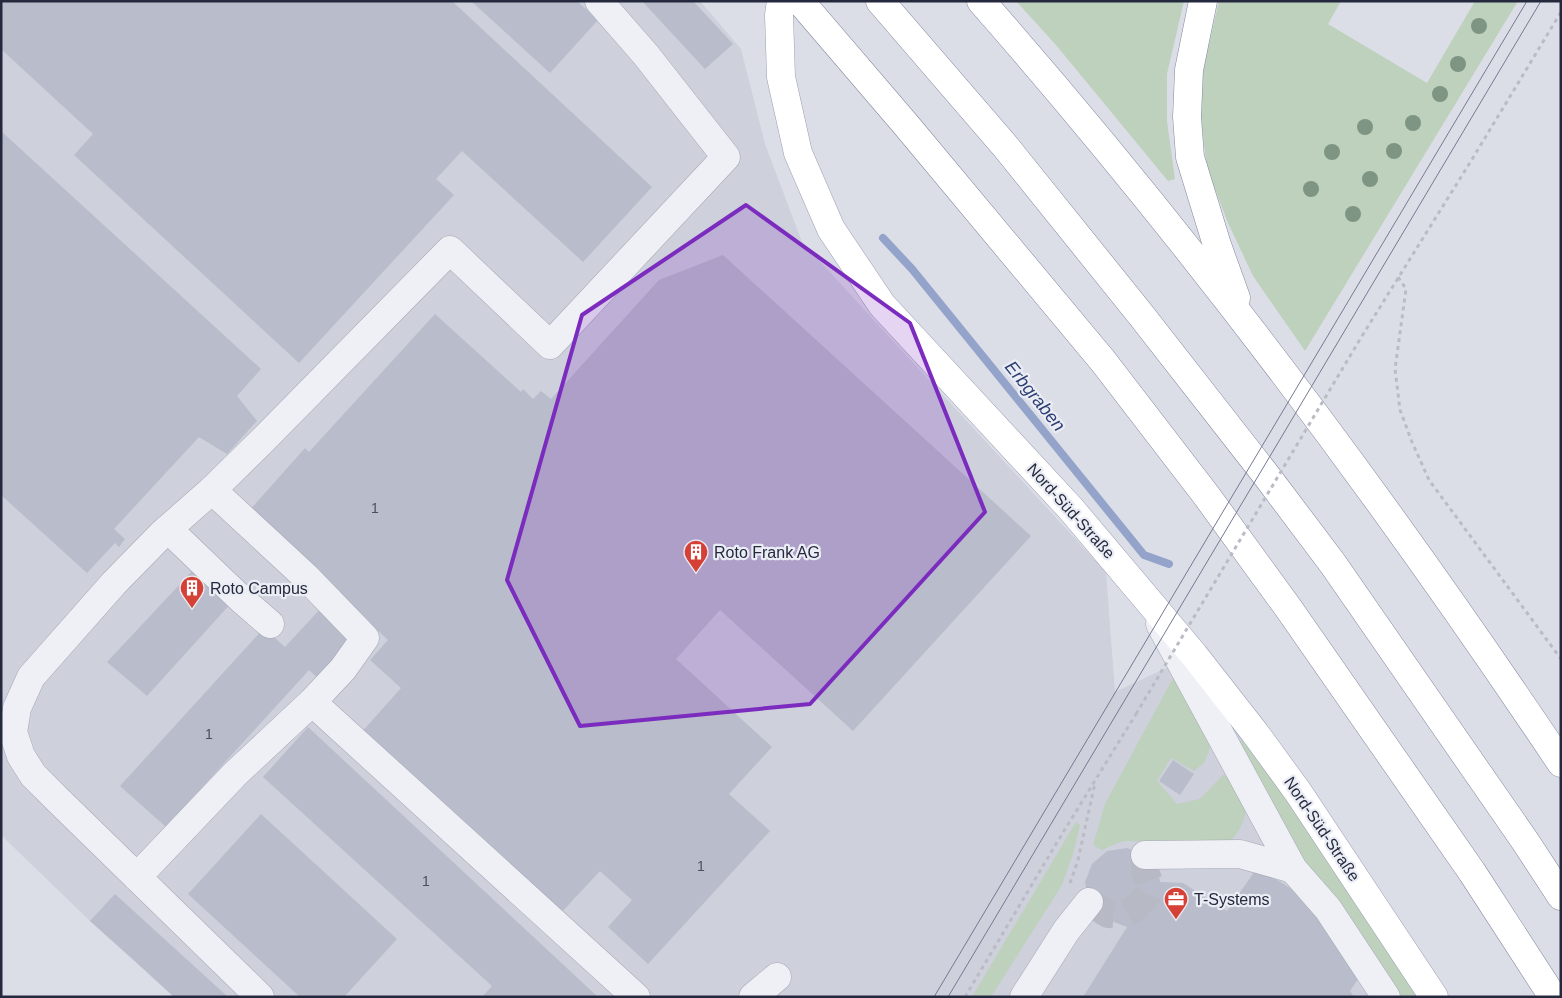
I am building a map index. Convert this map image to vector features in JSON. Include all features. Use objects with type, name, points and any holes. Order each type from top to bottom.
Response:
[{"type":"main road","name":"Nord-Süd-Straße","points":[[781,1],[779,15],[781,77],[798,153],[831,229],[882,305],[1070,509],[1194,654],[1298,792],[1434,997]]},
{"type":"main road","points":[[800,1],[1097,354],[1206,495],[1289,609],[1472,872],[1553,997]]},
{"type":"main road","points":[[880,1],[1005,146],[1141,315],[1272,483],[1344,581],[1520,833],[1561,896]]},
{"type":"main road","points":[[981,1],[1099,138],[1243,318],[1400,529],[1561,763]]},
{"type":"main road","points":[[1203,1],[1189,70],[1188,117],[1190,157],[1217,245],[1243,318]]},
{"type":"lane","points":[[260,997],[65,807],[34,774],[21,756],[13,732],[17,708],[31,677],[114,583],[309,394],[450,250],[550,345],[726,157],[646,56],[599,1]]},
{"type":"lane","points":[[136,877],[235,774],[312,702],[344,669],[365,638],[306,577],[212,490]]},
{"type":"lane","points":[[168,529],[270,624]]},
{"type":"lane","points":[[1144,594],[1293,869],[1328,909],[1386,997]]},
{"type":"lane","points":[[312,702],[636,997]]},
{"type":"lane","points":[[1145,855],[1240,854],[1293,869]]},
{"type":"lane","points":[[1024,997],[1066,931],[1077,896]]},
{"type":"lane","points":[[752,997],[777,977]]},
{"type":"path","points":[[965,997],[1362,336],[1561,12]]},
{"type":"path","points":[[1398,277],[1406,289],[1395,369],[1400,410],[1412,442],[1429,480],[1561,659]]},
{"type":"path","points":[[1077,896],[1078,860],[1095,780]]},
{"type":"highlighted area","points":[[746,205],[910,323],[985,512],[810,704],[580,726],[507,580],[582,315]]},
{"type":"shaded area","points":[[1,1],[700,1],[741,49],[765,144],[802,242],[1106,572],[1115,692],[1194,655],[1434,997],[174,997],[90,921],[1,835]]},
{"type":"green space","points":[[1016,1],[1184,1],[1167,74],[1167,121],[1175,179],[1168,181],[1056,45]]},
{"type":"green space","points":[[1219,1],[1341,1],[1328,24],[1427,83],[1475,1],[1518,1],[1305,351],[1253,276],[1228,223],[1207,168],[1200,112],[1203,70]]},
{"type":"green space","points":[[1173,678],[1188,699],[1212,743],[1204,763],[1194,771],[1171,758],[1157,781],[1177,804],[1200,799],[1223,775],[1228,777],[1246,811],[1242,824],[1231,841],[1217,846],[1205,848],[1124,841],[1102,850],[1093,845],[1105,804]]},
{"type":"green space","points":[[1239,740],[1246,743],[1322,847],[1422,997],[1394,997],[1295,853],[1235,744]]},
{"type":"green space","points":[[1076,822],[1080,825],[1073,854],[1062,885],[991,997],[972,997]]},
{"type":"building","points":[[1,1],[452,1],[652,187],[583,262],[462,151],[436,179],[454,195],[299,363],[74,155],[93,134],[1,49]]},
{"type":"building","points":[[471,1],[577,1],[598,20],[550,73]]},
{"type":"building","points":[[642,1],[693,1],[733,44],[705,69]]},
{"type":"building","points":[[1,131],[261,369],[237,396],[257,421],[227,454],[199,437],[114,529],[125,539],[119,547],[115,543],[87,573],[1,495]]},
{"type":"building","name":"Roto Frank AG","points":[[723,255],[1031,536],[853,731],[720,610],[676,659],[772,747],[729,794],[770,831],[648,964],[608,927],[632,900],[600,871],[559,915],[360,734],[401,688],[370,660],[388,640],[248,512],[305,448],[309,452],[435,314],[521,392],[523,389],[533,399],[541,391],[551,399],[659,280]]},
{"type":"building","points":[[196,567],[233,601],[147,696],[107,662]]},
{"type":"building","points":[[322,607],[359,641],[322,682],[309,670],[166,827],[120,786],[264,628],[285,647]]},
{"type":"building","points":[[308,727],[598,997],[482,997],[492,986],[263,777]]},
{"type":"building","points":[[1173,760],[1194,774],[1180,795],[1159,781]]},
{"type":"building","points":[[261,814],[397,939],[344,997],[300,997],[188,894]]},
{"type":"building","name":"T-Systems","points":[[1127,848],[1145,855],[1158,870],[1160,882],[1183,883],[1227,911],[1257,868],[1328,911],[1365,969],[1350,991],[1354,997],[1083,997],[1127,927],[1101,917],[1089,902],[1085,882],[1092,864],[1107,851]]},
{"type":"building","points":[[115,894],[228,997],[174,997],[90,921]]},
{"type":"waterway","name":"Erbgraben","points":[[883,238],[912,269],[1144,555],[1169,564]]},
{"type":"tunnel","points":[[1089,902],[1108,914],[1123,915],[1134,909],[1147,896],[1150,885],[1145,871],[1145,855]]},
{"type":"tram line","points":[[934,997],[1527,1]]},
{"type":"tram line","points":[[948,997],[1541,1]]},
{"type":"place","name":"Roto Frank AG","points":[[696,573]]},
{"type":"place","name":"Roto Campus","points":[[192,609]]},
{"type":"place","name":"T-Systems","points":[[1176,920]]}]
